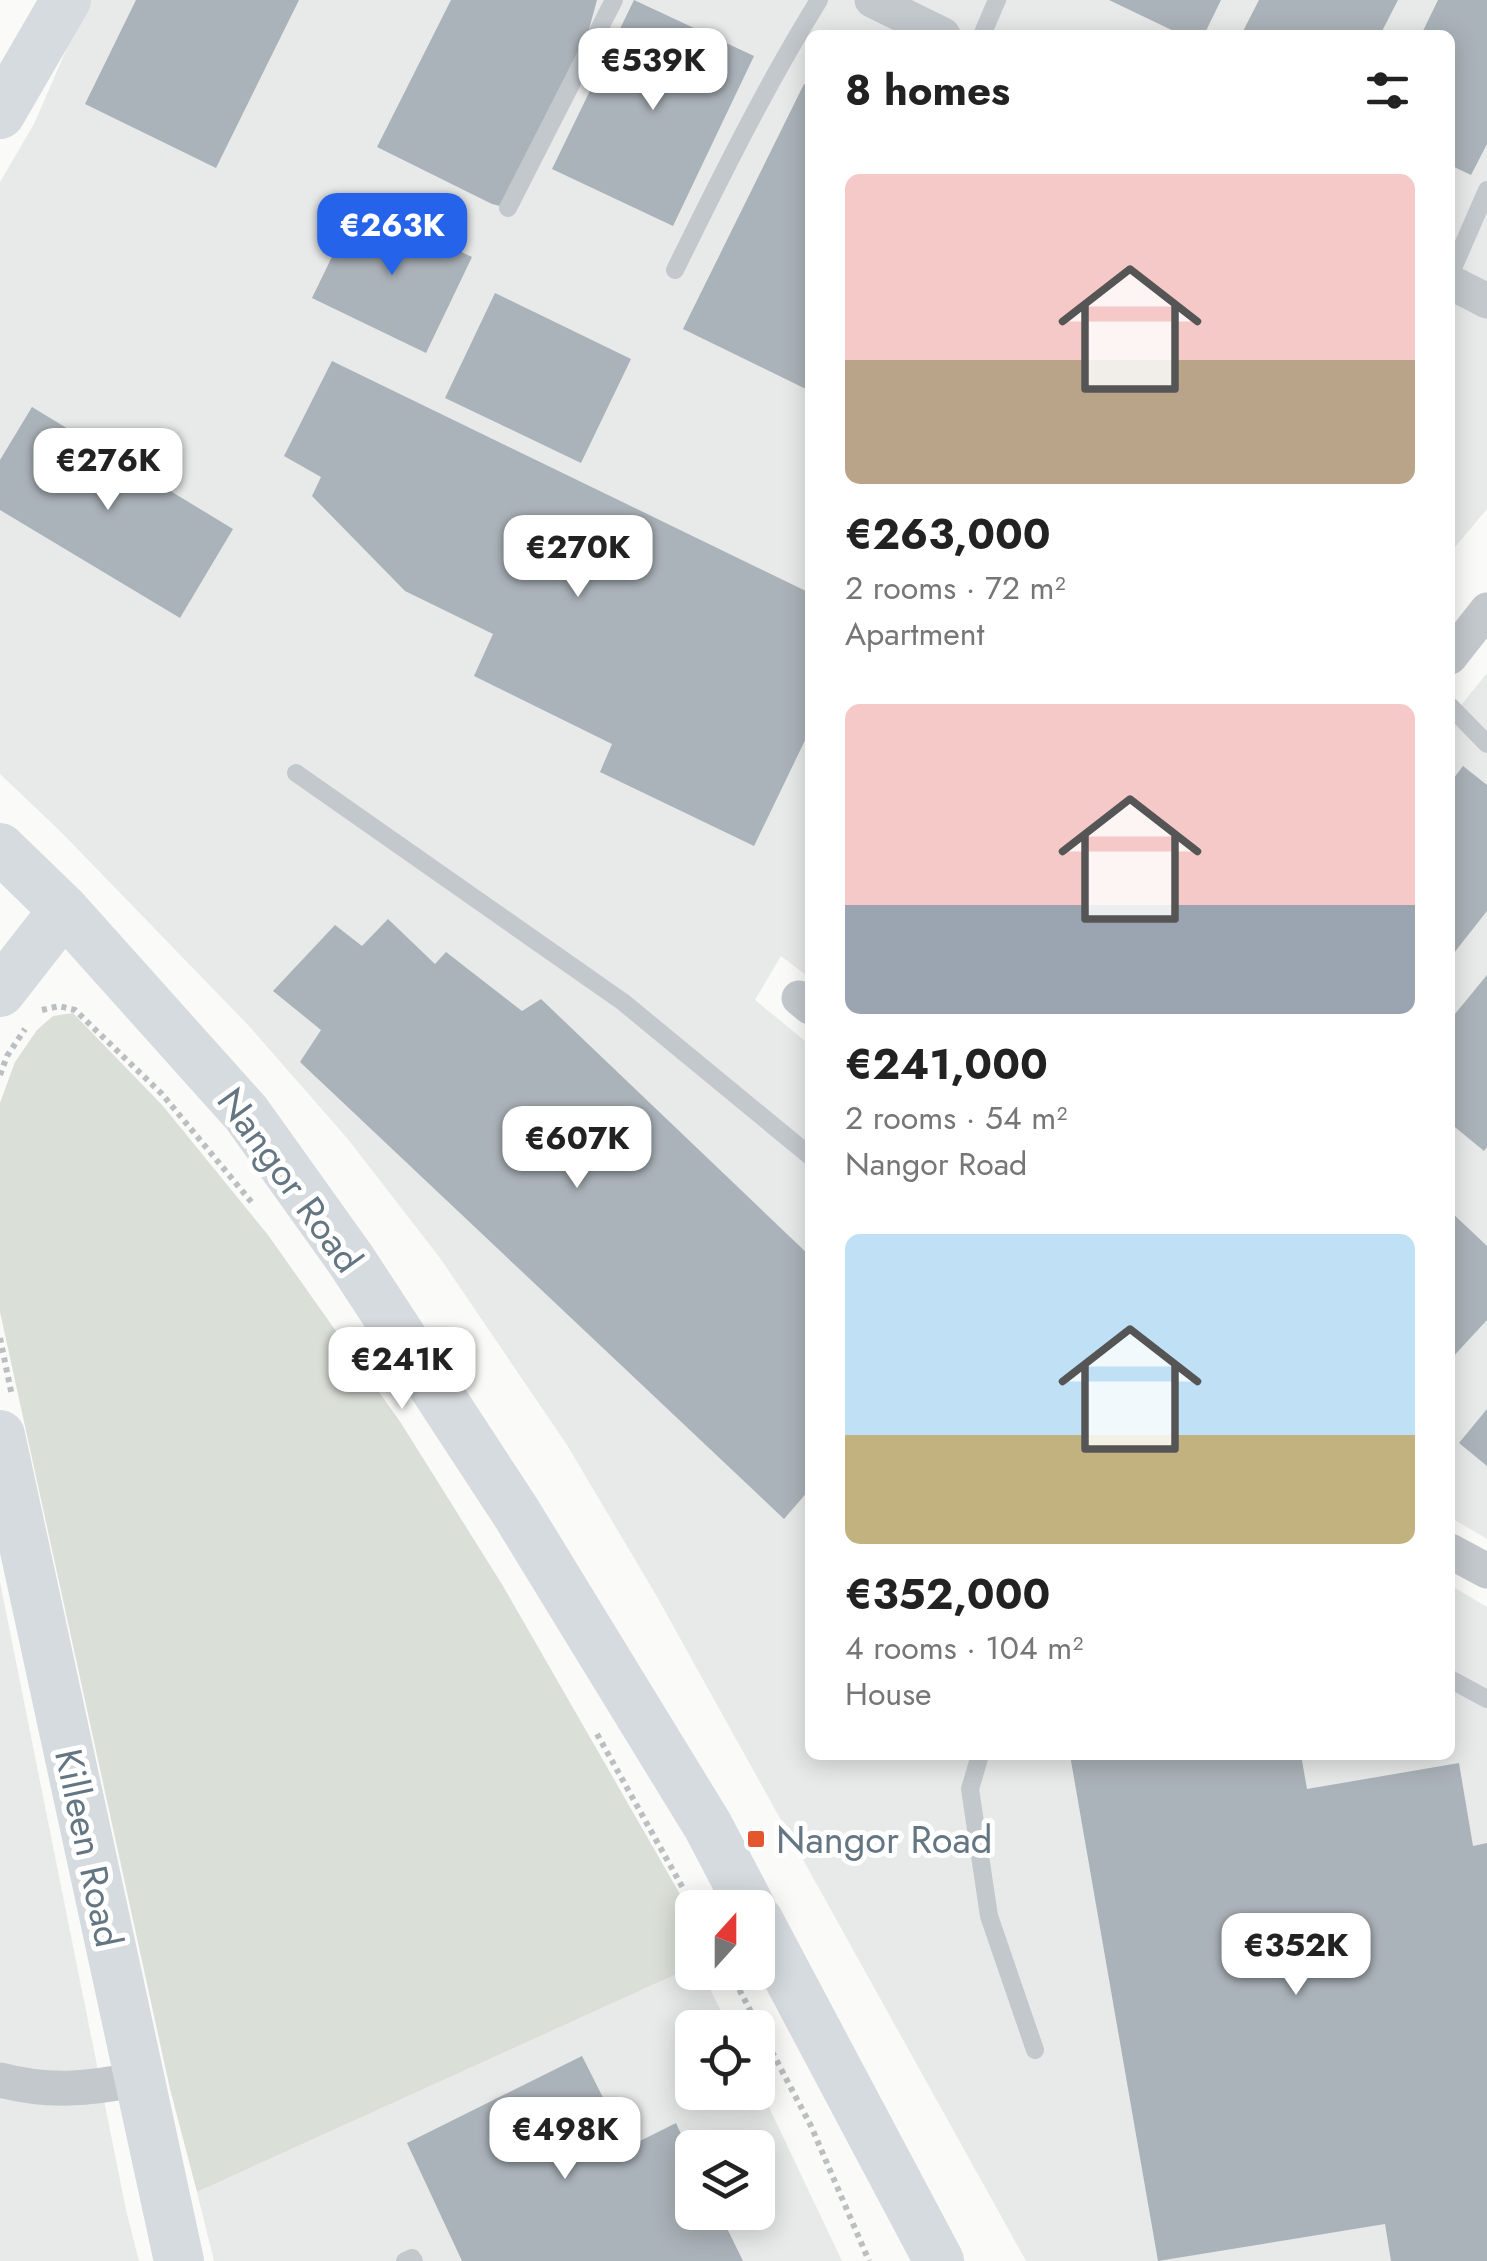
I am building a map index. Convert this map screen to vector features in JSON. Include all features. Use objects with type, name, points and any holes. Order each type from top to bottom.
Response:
[{"type":"main road","points":[[0,114],[66,0]]},
{"type":"main road","name":"Nangor Road","points":[[0,848],[64,910],[246,1113],[351,1260],[518,1514],[708,1826],[742,1890]]},
{"type":"main road","points":[[22,1010],[64,910]]},
{"type":"main road","name":"Killeen Road","points":[[0,1435],[178,2261]]},
{"type":"main road","points":[[775,1952],[937,2257]]},
{"type":"street","points":[[872,0],[933,30]]},
{"type":"street","points":[[1455,281],[1487,302]]},
{"type":"street","points":[[1455,651],[1487,610]]},
{"type":"street","points":[[1455,1554],[1487,1571]]},
{"type":"street","points":[[0,2080],[33,2089],[88,2089],[138,2079]]},
{"type":"lane","points":[[508,208],[614,0]]},
{"type":"lane","points":[[676,270],[726,167],[819,0]]},
{"type":"lane","points":[[984,30],[997,0]]},
{"type":"lane","points":[[1455,267],[1486,196]]},
{"type":"lane","points":[[1455,711],[1487,744]]},
{"type":"lane","points":[[296,773],[623,1002],[805,1152]]},
{"type":"lane","points":[[1455,1682],[1487,1699]]},
{"type":"lane","points":[[979,1760],[970,1789],[990,1916],[1035,2050]]},
{"type":"lane","points":[[405,2261],[414,2261]]},
{"type":"path","points":[[0,1075],[22,1010],[60,1006],[75,1010],[162,1094],[260,1212]]},
{"type":"path","points":[[592,1726],[684,1890]]},
{"type":"path","points":[[739,1990],[810,2126],[869,2261]]},
{"type":"shaded area","points":[[88,0],[1487,0],[1487,509],[1455,547],[1455,30],[805,30],[805,974],[781,956],[755,1000],[805,1041],[805,1760],[1455,1760],[1455,1588],[1487,1607],[1487,2261],[1026,2261],[656,1595],[567,1445],[440,1258],[347,1138],[249,1026],[0,774],[0,182],[34,124]]},
{"type":"shaded area","points":[[1487,673],[1487,1539],[1455,1520],[1455,713]]},
{"type":"shaded area","points":[[73,1013],[163,1106],[268,1235],[401,1423],[503,1586],[678,1890],[675,1975],[197,2192],[170,2089],[0,1312],[0,1103],[15,1062],[37,1030],[53,1016]]},
{"type":"shaded area","points":[[0,1582],[126,2210],[139,2261],[0,2261]]},
{"type":"shaded area","points":[[675,1975],[675,1990],[710,1990],[720,2010],[675,2010],[675,2110],[770,2110],[842,2261],[214,2261],[197,2192]]},
{"type":"building","points":[[136,0],[299,0],[216,168],[85,104]]},
{"type":"building","points":[[451,0],[597,0],[580,62],[508,208],[492,204],[377,147]]},
{"type":"building","points":[[634,0],[754,56],[673,226],[552,169]]},
{"type":"building","points":[[1109,0],[1221,0],[1206,30],[1172,30]]},
{"type":"building","points":[[1259,0],[1398,0],[1383,30],[1244,30]]},
{"type":"building","points":[[1438,0],[1487,0],[1487,144],[1471,175],[1455,167],[1455,30],[1423,30]]},
{"type":"building","points":[[804,84],[805,389],[683,329]]},
{"type":"building","points":[[358,203],[472,257],[426,353],[312,298]]},
{"type":"building","points":[[495,293],[631,359],[581,463],[445,398]]},
{"type":"building","points":[[332,361],[805,591],[805,740],[754,846],[600,772],[612,744],[474,676],[493,634],[405,591],[312,496],[321,477],[284,456]]},
{"type":"building","points":[[32,407],[233,529],[180,618],[0,510],[0,460]]},
{"type":"building","points":[[1463,766],[1487,785],[1487,911],[1455,952],[1455,776]]},
{"type":"building","points":[[388,919],[435,964],[446,952],[522,1011],[541,999],[805,1251],[805,1495],[784,1519],[300,1062],[321,1030],[273,991],[335,925],[362,946]]},
{"type":"building","points":[[1487,975],[1484,1151],[1455,1127],[1455,1014]]},
{"type":"building","points":[[1455,1216],[1487,1246],[1487,1320],[1455,1355]]},
{"type":"building","points":[[1487,1409],[1487,1466],[1459,1443]]},
{"type":"building","points":[[1071,1760],[1302,1760],[1307,1789],[1459,1763],[1473,1846],[1487,1843],[1487,2261],[1391,2261],[1385,2224],[1158,2261]]},
{"type":"building","points":[[582,2056],[628,2147],[676,2123],[679,2130],[675,2130],[675,2230],[728,2230],[743,2261],[462,2261],[407,2143]]},
{"type":"place","name":"Nangor Road","points":[[756,1839]]}]
